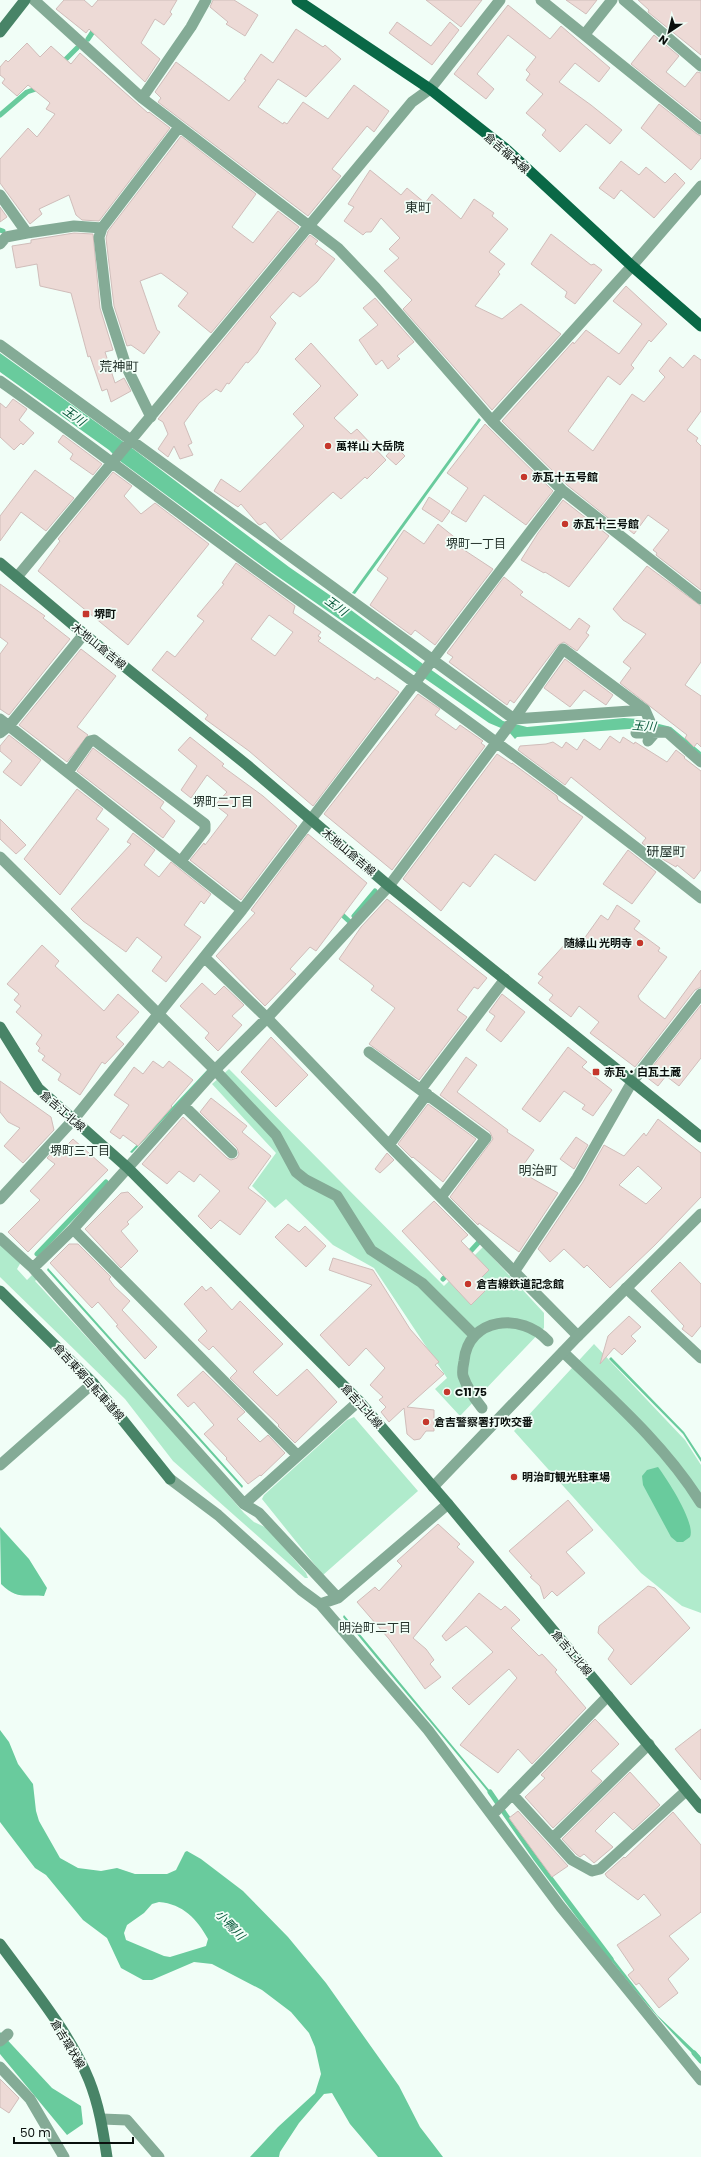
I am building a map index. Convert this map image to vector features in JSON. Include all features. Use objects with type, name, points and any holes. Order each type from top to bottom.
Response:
[{"type":"main road","points":[[0,32],[25,0]]},
{"type":"main road","name":"倉吉福本線","points":[[297,0],[430,89],[507,150],[632,266],[701,326]]},
{"type":"main road","name":"木地山倉吉線","points":[[0,563],[84,634],[247,765],[389,886],[701,1137]]},
{"type":"main road","name":"倉吉江北線","points":[[0,1027],[38,1088],[128,1168],[359,1401],[433,1486],[701,1808]]},
{"type":"main road","name":"倉吉東郷自転車道線","points":[[0,1291],[93,1383],[170,1479]]},
{"type":"main road","name":"倉吉環状線","points":[[0,1944],[70,2043],[88,2079],[102,2119],[107,2157]]},
{"type":"street","points":[[34,0],[142,98],[310,225],[338,248],[376,288],[492,420],[562,490],[701,599]]},
{"type":"street","points":[[142,98],[191,27],[206,0]]},
{"type":"street","points":[[17,577],[130,439],[151,417],[412,102],[430,89],[500,0]]},
{"type":"street","points":[[541,0],[701,129]]},
{"type":"street","points":[[585,34],[612,0]]},
{"type":"street","points":[[624,0],[701,66]]},
{"type":"street","points":[[151,417],[126,366],[107,307],[98,237],[102,228],[179,127]]},
{"type":"street","points":[[492,420],[632,266],[701,186]]},
{"type":"street","points":[[0,195],[27,233]]},
{"type":"street","points":[[0,244],[6,237],[27,233],[74,226],[102,228]]},
{"type":"street","points":[[0,345],[514,719],[645,710]]},
{"type":"street","points":[[0,381],[289,593],[496,741],[610,826],[701,898]]},
{"type":"street","points":[[0,1199],[74,1119],[242,910],[562,490]]},
{"type":"street","points":[[84,634],[3,726],[68,772],[242,910]]},
{"type":"street","points":[[33,1268],[72,1229],[215,1070],[267,1018],[389,886],[496,741],[514,719],[563,649],[645,710],[652,737]]},
{"type":"street","points":[[636,733],[652,737],[667,732],[701,762]]},
{"type":"street","points":[[68,772],[90,741],[94,740],[205,824],[206,830],[181,861]]},
{"type":"street","points":[[0,858],[215,1070],[276,1135],[296,1172],[306,1180],[337,1196],[371,1250],[422,1283],[474,1335]]},
{"type":"street","points":[[204,957],[267,1018],[389,1145],[578,1336]]},
{"type":"street","points":[[389,1145],[424,1092],[505,979]]},
{"type":"street","points":[[514,1272],[577,1178],[632,1082],[701,994]]},
{"type":"street","points":[[369,1052],[486,1138],[441,1197]]},
{"type":"street","points":[[184,1106],[232,1153]]},
{"type":"street","points":[[433,1486],[578,1336],[701,1214]]},
{"type":"street","points":[[72,1229],[297,1455]]},
{"type":"street","points":[[0,1238],[33,1268],[244,1504],[259,1513],[338,1598]]},
{"type":"street","points":[[626,1288],[701,1358]]},
{"type":"street","points":[[482,1408],[473,1396],[462,1375],[465,1351],[474,1335],[482,1328],[503,1322],[519,1324],[539,1331],[548,1341]]},
{"type":"street","points":[[563,1352],[646,1433],[686,1479],[701,1503]]},
{"type":"street","points":[[0,1465],[93,1383]]},
{"type":"street","points":[[244,1504],[359,1401]]},
{"type":"street","points":[[170,1479],[218,1515],[301,1590],[320,1604],[428,1730],[560,1906],[701,2079]]},
{"type":"street","points":[[320,1604],[338,1598],[448,1504]]},
{"type":"street","points":[[492,1815],[608,1696]]},
{"type":"street","points":[[553,1838],[649,1744]]},
{"type":"street","points":[[512,1794],[572,1860],[592,1871],[600,1869],[686,1790]]},
{"type":"street","points":[[0,2067],[30,2099],[64,2157]]},
{"type":"street","points":[[102,2119],[127,2120],[159,2157]]},
{"type":"shaded area","points":[[229,1069],[444,1286],[483,1247],[544,1313],[544,1328],[460,1416],[435,1389],[447,1378],[374,1268],[333,1245],[286,1199],[275,1208],[252,1186],[276,1153],[212,1084]]},
{"type":"shaded area","points":[[0,1243],[21,1262],[17,1269],[27,1280],[32,1275],[37,1279],[35,1281],[173,1431],[244,1513],[254,1522],[267,1528],[306,1573],[308,1578],[305,1578],[173,1461],[125,1399],[0,1277]]},
{"type":"shaded area","points":[[594,1344],[685,1440],[701,1465],[701,1613],[682,1606],[641,1573],[514,1431]]},
{"type":"shaded area","points":[[354,1417],[418,1491],[323,1575],[262,1499],[264,1495],[347,1420]]},
{"type":"water","name":"玉川","points":[[0,353],[132,448],[289,567],[347,607],[503,721],[527,727],[624,718],[639,719],[671,727],[701,752],[701,756],[668,729],[643,728],[517,737],[515,739],[508,731],[489,723],[267,569],[120,461],[109,450],[0,372]]},
{"type":"water","points":[[479,418],[481,420],[355,594],[352,593]]},
{"type":"water","points":[[208,1069],[209,1071],[132,1153],[130,1152]]},
{"type":"water","points":[[48,1268],[243,1486],[242,1488],[47,1270]]},
{"type":"water","points":[[611,1357],[684,1432],[701,1458],[701,1462],[683,1434],[609,1359]]},
{"type":"water","points":[[658,1467],[680,1501],[689,1522],[691,1530],[690,1537],[683,1542],[677,1542],[671,1537],[643,1485],[642,1476],[647,1470]]},
{"type":"water","points":[[0,1527],[29,1559],[47,1588],[44,1596],[16,1594],[1,1584]]},
{"type":"water","points":[[344,1615],[495,1797],[493,1798],[380,1662],[343,1617]]},
{"type":"water","name":"小鴨川","points":[[0,1730],[9,1742],[18,1764],[33,1784],[36,1811],[39,1821],[60,1858],[78,1868],[101,1871],[117,1868],[135,1874],[167,1874],[176,1870],[185,1852],[187,1851],[201,1859],[243,1891],[288,1937],[326,1983],[399,2086],[420,2127],[443,2157],[378,2157],[350,2124],[332,2093],[324,2094],[299,2123],[280,2152],[279,2157],[250,2157],[278,2127],[315,2093],[321,2074],[315,2047],[309,2033],[291,2012],[262,1990],[212,1964],[194,1962],[152,1980],[143,1980],[121,1968],[107,1938],[83,1920],[46,1875],[35,1868],[0,1822]],"holes":[[[159,1902],[168,1903],[182,1909],[194,1919],[208,1939],[206,1946],[170,1957],[164,1956],[126,1940],[124,1933],[127,1925],[144,1913],[152,1904]]]},
{"type":"water","points":[[608,1952],[657,2015],[700,2056],[696,2057],[660,2020],[606,1954]]},
{"type":"water","points":[[0,2032],[52,2088],[81,2106],[83,2124],[67,2135],[0,2054]]},
{"type":"building","points":[[64,0],[84,0],[92,7],[98,0],[177,0],[170,12],[172,14],[164,25],[155,19],[141,43],[160,59],[145,82],[89,29],[86,33],[56,9]]},
{"type":"building","points":[[213,0],[234,0],[258,15],[245,36],[226,24],[228,22],[210,7]]},
{"type":"building","points":[[426,0],[482,0],[461,27]]},
{"type":"building","points":[[566,0],[597,0],[586,14]]},
{"type":"building","points":[[638,0],[701,0],[701,55],[648,12],[649,10]]},
{"type":"building","points":[[508,5],[550,39],[561,26],[610,68],[599,82],[575,63],[559,82],[622,130],[610,144],[586,124],[560,152],[542,135],[546,130],[526,113],[543,94],[526,80],[530,74],[526,70],[536,57],[508,35],[477,74],[494,89],[486,99],[454,74]]},
{"type":"building","points":[[397,22],[431,46],[450,22],[459,30],[432,65],[389,33]]},
{"type":"building","points":[[296,29],[323,47],[325,45],[341,59],[306,97],[278,79],[258,107],[283,124],[284,122],[287,124],[303,102],[328,119],[354,85],[389,111],[374,132],[367,126],[332,169],[341,176],[308,216],[158,102],[161,98],[155,92],[176,62],[229,101],[246,80],[244,79],[261,54],[273,63]]},
{"type":"building","points":[[654,35],[679,56],[666,72],[685,87],[697,72],[701,73],[701,120],[631,64]]},
{"type":"building","points":[[27,43],[40,57],[51,46],[71,64],[80,53],[148,113],[149,112],[170,128],[99,221],[82,220],[76,215],[69,195],[39,209],[42,214],[30,224],[0,183],[0,159],[28,128],[37,137],[55,114],[46,109],[50,103],[28,85],[17,96],[2,83],[5,79],[0,75],[0,67],[6,60],[8,62]]},
{"type":"building","points":[[659,104],[701,136],[701,158],[691,170],[641,128]]},
{"type":"building","points":[[181,136],[256,194],[232,227],[253,243],[278,211],[299,227],[211,333],[178,306],[188,293],[161,273],[140,281],[157,330],[160,332],[144,354],[131,345],[127,346],[114,306],[106,238],[108,231]]},
{"type":"building","points":[[621,161],[639,175],[646,167],[665,183],[675,173],[685,183],[654,218],[621,190],[614,199],[599,188]]},
{"type":"building","points":[[370,170],[401,195],[407,188],[425,203],[432,194],[461,219],[474,199],[494,213],[492,216],[508,229],[489,252],[505,264],[498,272],[500,274],[475,306],[502,319],[521,304],[561,334],[492,410],[403,309],[412,300],[384,271],[399,258],[389,249],[400,238],[381,218],[371,232],[366,232],[363,235],[344,221],[354,207],[348,204]]},
{"type":"building","points":[[0,207],[7,217],[0,222]]},
{"type":"building","points":[[74,233],[93,234],[100,308],[113,350],[105,352],[115,383],[124,378],[131,391],[111,402],[107,389],[102,391],[90,356],[88,357],[71,293],[40,286],[37,264],[16,268],[12,246],[31,243],[31,240]]},
{"type":"building","points":[[551,234],[591,265],[594,264],[602,270],[575,304],[565,297],[567,292],[531,264]]},
{"type":"building","points":[[310,235],[318,241],[315,244],[335,259],[317,282],[300,297],[293,292],[270,317],[276,323],[257,353],[248,363],[246,362],[221,392],[216,389],[199,403],[184,423],[192,443],[188,445],[193,455],[180,459],[174,446],[168,457],[158,449],[168,434],[163,422],[158,419]]},
{"type":"building","points":[[626,286],[667,324],[651,342],[649,340],[631,365],[634,368],[620,385],[608,376],[568,431],[593,451],[632,394],[644,402],[665,377],[659,371],[670,357],[683,368],[694,355],[701,360],[701,411],[687,430],[698,438],[696,441],[701,446],[701,590],[656,555],[657,553],[653,550],[669,530],[648,515],[634,534],[619,522],[617,525],[567,485],[502,421],[573,342],[574,344],[586,330],[619,354],[642,324],[613,301]]},
{"type":"building","points":[[375,298],[414,342],[397,356],[400,359],[388,369],[382,360],[376,365],[359,340],[378,325],[363,308]]},
{"type":"building","points":[[311,343],[358,395],[334,418],[351,434],[357,429],[386,460],[367,479],[365,477],[341,499],[333,492],[281,540],[265,522],[260,525],[258,524],[241,504],[238,507],[214,491],[221,479],[240,492],[304,426],[293,414],[321,386],[295,359]]},
{"type":"building","points":[[13,399],[27,409],[19,420],[34,433],[23,445],[21,443],[14,450],[0,437],[0,403],[6,408]]},
{"type":"building","points":[[485,424],[553,491],[526,525],[484,495],[466,522],[451,513],[468,488],[447,473]]},
{"type":"building","points":[[63,435],[102,464],[93,475],[70,459],[73,454],[58,442]]},
{"type":"building","points":[[395,446],[405,456],[396,465],[386,456]]},
{"type":"building","points":[[35,470],[74,498],[46,531],[21,512],[0,541],[0,516]]},
{"type":"building","points":[[113,472],[132,486],[124,496],[141,514],[155,503],[209,544],[128,645],[38,571],[60,541],[58,539]]},
{"type":"building","points":[[429,497],[450,511],[442,522],[422,509]]},
{"type":"building","points":[[563,500],[609,536],[569,587],[545,572],[544,573],[521,560],[538,533]]},
{"type":"building","points":[[438,524],[458,540],[455,544],[493,569],[435,645],[415,630],[411,635],[370,605],[388,578],[377,570],[404,530],[424,544]]},
{"type":"building","points":[[236,563],[295,606],[293,613],[321,632],[318,636],[321,638],[318,641],[375,680],[377,677],[399,692],[313,806],[249,751],[205,719],[208,715],[152,670],[167,651],[175,657],[204,621],[197,616],[224,584],[222,583]],"holes":[[[269,615],[293,632],[275,656],[251,639]]]},
{"type":"building","points":[[647,566],[701,606],[701,662],[685,685],[701,696],[701,747],[697,743],[694,747],[685,738],[687,735],[620,683],[631,668],[623,662],[646,634],[623,620],[613,609]]},
{"type":"building","points":[[504,577],[523,592],[520,595],[570,630],[579,618],[590,626],[586,633],[589,635],[577,651],[564,642],[558,645],[514,703],[510,700],[507,705],[449,662],[453,657],[447,653]]},
{"type":"building","points":[[0,584],[45,616],[43,618],[70,639],[9,715],[0,709],[0,654],[8,643],[0,637]]},
{"type":"building","points":[[81,649],[116,676],[77,727],[88,735],[67,762],[19,725]]},
{"type":"building","points":[[565,659],[613,695],[606,705],[584,690],[570,707],[544,688]]},
{"type":"building","points":[[418,694],[440,709],[435,715],[456,730],[460,725],[483,741],[481,743],[485,746],[392,870],[324,814]]},
{"type":"building","points":[[9,735],[41,760],[21,786],[3,772],[12,761],[0,751],[0,746]]},
{"type":"building","points":[[610,736],[620,743],[623,737],[634,744],[635,742],[667,762],[676,750],[701,771],[701,870],[694,879],[677,865],[676,867],[664,860],[642,843],[646,838],[571,777],[565,785],[518,750],[520,746],[553,742],[562,748],[566,742],[577,750],[584,739],[600,750]]},
{"type":"building","points":[[190,737],[224,764],[222,766],[263,796],[297,826],[241,900],[190,860],[204,843],[205,845],[228,815],[215,805],[227,792],[207,775],[191,798],[181,790],[197,766],[178,750]]},
{"type":"building","points":[[93,748],[164,802],[160,808],[175,821],[163,838],[77,771]]},
{"type":"building","points":[[497,754],[512,763],[557,796],[558,800],[583,817],[535,881],[495,854],[470,887],[463,882],[441,911],[403,879]]},
{"type":"building","points":[[77,789],[103,809],[96,819],[109,829],[60,895],[24,859]]},
{"type":"building","points":[[0,819],[26,845],[16,854],[0,839]]},
{"type":"building","points":[[133,833],[155,850],[144,865],[159,877],[171,862],[211,894],[204,904],[201,901],[184,925],[201,937],[166,982],[152,971],[162,957],[137,937],[126,952],[83,921],[71,909],[131,844],[127,842]]},
{"type":"building","points":[[308,834],[367,883],[316,951],[310,947],[290,969],[296,974],[265,1006],[216,956],[255,913],[251,910]]},
{"type":"building","points":[[628,850],[656,872],[632,904],[603,884]]},
{"type":"building","points":[[387,899],[487,978],[478,989],[474,987],[457,1010],[467,1017],[419,1080],[369,1044],[395,1008],[371,990],[374,986],[339,959],[361,927]]},
{"type":"building","points":[[617,905],[640,921],[634,929],[660,948],[658,951],[667,957],[638,996],[640,1000],[665,1019],[701,970],[701,987],[695,990],[635,1067],[590,1033],[599,1022],[579,1006],[571,1017],[549,1000],[553,995],[538,983],[543,977],[538,974],[566,943],[576,950],[601,915],[608,920]]},
{"type":"building","points":[[42,945],[59,961],[55,966],[104,1011],[118,994],[139,1012],[116,1037],[124,1044],[105,1064],[102,1062],[80,1095],[58,1080],[61,1074],[42,1060],[45,1056],[38,1051],[40,1048],[36,1044],[42,1035],[16,1012],[21,1006],[14,1000],[19,994],[7,984]]},
{"type":"building","points":[[202,983],[215,995],[224,986],[244,1005],[232,1016],[242,1025],[218,1051],[205,1038],[209,1033],[180,1006]]},
{"type":"building","points":[[502,994],[525,1012],[501,1042],[486,1030],[495,1016],[489,1012]]},
{"type":"building","points":[[701,1005],[701,1058],[679,1086],[666,1076],[658,1086],[645,1076]]},
{"type":"building","points":[[271,1037],[308,1075],[276,1107],[241,1072]]},
{"type":"building","points":[[568,1047],[587,1062],[582,1067],[612,1090],[593,1116],[582,1109],[585,1105],[564,1091],[540,1122],[522,1109]]},
{"type":"building","points":[[466,1057],[477,1065],[457,1092],[508,1130],[507,1132],[534,1150],[519,1171],[558,1193],[519,1252],[479,1223],[478,1225],[450,1197],[493,1139],[490,1132],[440,1095]]},
{"type":"building","points":[[153,1061],[163,1068],[169,1061],[193,1080],[138,1146],[123,1135],[120,1139],[110,1132],[129,1105],[114,1095],[134,1067],[143,1074]]},
{"type":"building","points":[[0,1081],[51,1117],[54,1130],[23,1163],[4,1146],[20,1128],[8,1122],[0,1112]]},
{"type":"building","points":[[211,1098],[247,1126],[242,1132],[271,1156],[248,1188],[266,1201],[240,1235],[220,1220],[211,1229],[198,1216],[220,1191],[200,1174],[194,1182],[179,1171],[167,1184],[142,1164],[183,1117],[227,1158],[231,1160],[237,1158],[239,1154],[237,1148],[200,1112]]},
{"type":"building","points":[[428,1104],[476,1139],[443,1182],[413,1157],[412,1158],[398,1144]]},
{"type":"building","points":[[658,1119],[701,1153],[701,1197],[655,1245],[610,1288],[587,1265],[584,1268],[564,1249],[550,1262],[538,1249],[583,1182],[604,1145],[624,1156],[644,1133],[646,1136]],"holes":[[[638,1166],[662,1188],[646,1204],[619,1185]]]},
{"type":"building","points":[[576,1137],[588,1145],[574,1169],[560,1159]]},
{"type":"building","points":[[73,1139],[108,1170],[28,1252],[8,1232],[40,1200],[30,1191],[55,1164],[47,1158],[59,1145],[61,1151]]},
{"type":"building","points":[[387,1153],[394,1160],[380,1173],[375,1169]]},
{"type":"building","points":[[128,1192],[143,1207],[127,1222],[129,1224],[121,1231],[138,1251],[121,1268],[85,1229],[121,1193]]},
{"type":"building","points":[[434,1201],[468,1235],[461,1241],[489,1270],[477,1282],[485,1291],[471,1305],[402,1231]]},
{"type":"building","points":[[288,1224],[299,1232],[305,1226],[326,1246],[306,1267],[275,1237]]},
{"type":"building","points":[[69,1244],[78,1244],[111,1277],[109,1279],[114,1286],[130,1301],[122,1310],[157,1347],[145,1359],[116,1326],[118,1325],[98,1302],[92,1308],[50,1263]]},
{"type":"building","points":[[333,1258],[373,1270],[410,1329],[439,1362],[435,1365],[444,1374],[407,1407],[434,1410],[434,1431],[426,1431],[420,1439],[414,1440],[407,1434],[404,1408],[389,1422],[381,1412],[386,1407],[379,1400],[383,1397],[370,1385],[385,1368],[366,1348],[349,1366],[320,1335],[372,1285],[329,1270]]},
{"type":"building","points":[[680,1262],[701,1284],[701,1326],[692,1337],[682,1329],[684,1326],[651,1291]]},
{"type":"building","points":[[202,1286],[206,1291],[211,1287],[232,1310],[240,1301],[283,1344],[253,1372],[277,1396],[307,1369],[337,1402],[295,1443],[278,1426],[279,1425],[230,1378],[237,1371],[213,1346],[209,1350],[198,1340],[207,1331],[184,1304]]},
{"type":"building","points":[[629,1316],[641,1327],[631,1336],[636,1341],[622,1355],[614,1348],[600,1364],[608,1336]]},
{"type":"building","points":[[203,1371],[245,1412],[237,1419],[260,1442],[268,1435],[285,1453],[261,1476],[260,1475],[248,1484],[226,1459],[227,1458],[204,1434],[214,1425],[194,1402],[188,1407],[177,1395]]},
{"type":"building","points":[[568,1500],[593,1530],[566,1552],[585,1573],[557,1596],[552,1591],[544,1599],[540,1586],[530,1577],[532,1576],[509,1551]]},
{"type":"building","points":[[438,1524],[460,1544],[457,1547],[474,1562],[413,1638],[426,1649],[434,1660],[430,1664],[441,1677],[425,1689],[389,1639],[357,1602],[375,1587],[379,1591],[402,1566],[397,1561]]},
{"type":"building","points":[[648,1586],[655,1588],[690,1628],[631,1685],[608,1659],[614,1650],[598,1633],[599,1626]]},
{"type":"building","points":[[479,1593],[501,1610],[505,1606],[520,1620],[511,1628],[539,1656],[542,1654],[557,1670],[555,1672],[586,1708],[532,1764],[518,1749],[498,1773],[460,1745],[517,1678],[509,1669],[469,1705],[452,1688],[493,1652],[466,1626],[446,1641],[442,1636]]},
{"type":"building","points":[[595,1719],[619,1744],[591,1771],[602,1781],[553,1828],[525,1797],[545,1778],[541,1775]]},
{"type":"building","points":[[701,1729],[701,1780],[675,1749]]},
{"type":"building","points":[[630,1772],[660,1805],[633,1830],[614,1812],[595,1831],[613,1847],[594,1863],[584,1854],[580,1857],[562,1839]]},
{"type":"building","points":[[518,1811],[568,1866],[552,1877],[509,1818]]},
{"type":"building","points":[[673,1812],[701,1845],[701,1912],[669,1936],[689,1959],[668,1979],[678,1993],[659,2008],[639,1983],[636,1985],[628,1975],[634,1970],[617,1945],[661,1915],[644,1894],[638,1900],[605,1874],[624,1857],[625,1858]]},
{"type":"building","points":[[0,2079],[19,2098],[9,2113],[0,2107]]},
{"type":"waterway","points":[[88,39],[96,27]]},
{"type":"waterway","points":[[62,63],[77,48]]},
{"type":"waterway","points":[[0,115],[27,92],[39,88]]},
{"type":"waterway","points":[[354,916],[375,891]]},
{"type":"waterway","points":[[338,911],[350,922]]},
{"type":"waterway","points":[[37,1254],[106,1182]]},
{"type":"waterway","points":[[467,1255],[478,1243]]},
{"type":"waterway","points":[[443,1279],[450,1272]]},
{"type":"waterway","points":[[490,1792],[536,1859],[611,1959]]},
{"type":"waterway","points":[[694,2053],[701,2061]]},
{"type":"place","name":"萬祥山 大岳院","points":[[328,446]]},
{"type":"place","name":"赤瓦十五号館","points":[[524,477]]},
{"type":"place","name":"赤瓦十三号館","points":[[565,524]]},
{"type":"place","name":"堺町","points":[[86,614]]},
{"type":"place","name":"随縁山 光明寺","points":[[640,943]]},
{"type":"place","name":"赤瓦・白瓦土蔵","points":[[596,1072]]},
{"type":"place","name":"倉吉線鉄道記念館","points":[[468,1284]]},
{"type":"place","name":"C11 75","points":[[447,1392]]},
{"type":"place","name":"倉吉警察署打吹交番","points":[[426,1422]]},
{"type":"place","name":"明治町観光駐車場","points":[[514,1477]]},
{"type":"district","name":"東町","points":[[418,207]]},
{"type":"district","name":"荒神町","points":[[119,366]]},
{"type":"district","name":"堺町一丁目","points":[[476,544]]},
{"type":"district","name":"堺町二丁目","points":[[223,802]]},
{"type":"district","name":"研屋町","points":[[666,851]]},
{"type":"district","name":"堺町三丁目","points":[[80,1151]]},
{"type":"district","name":"明治町","points":[[538,1170]]},
{"type":"district","name":"明治町二丁目","points":[[375,1628]]}]
